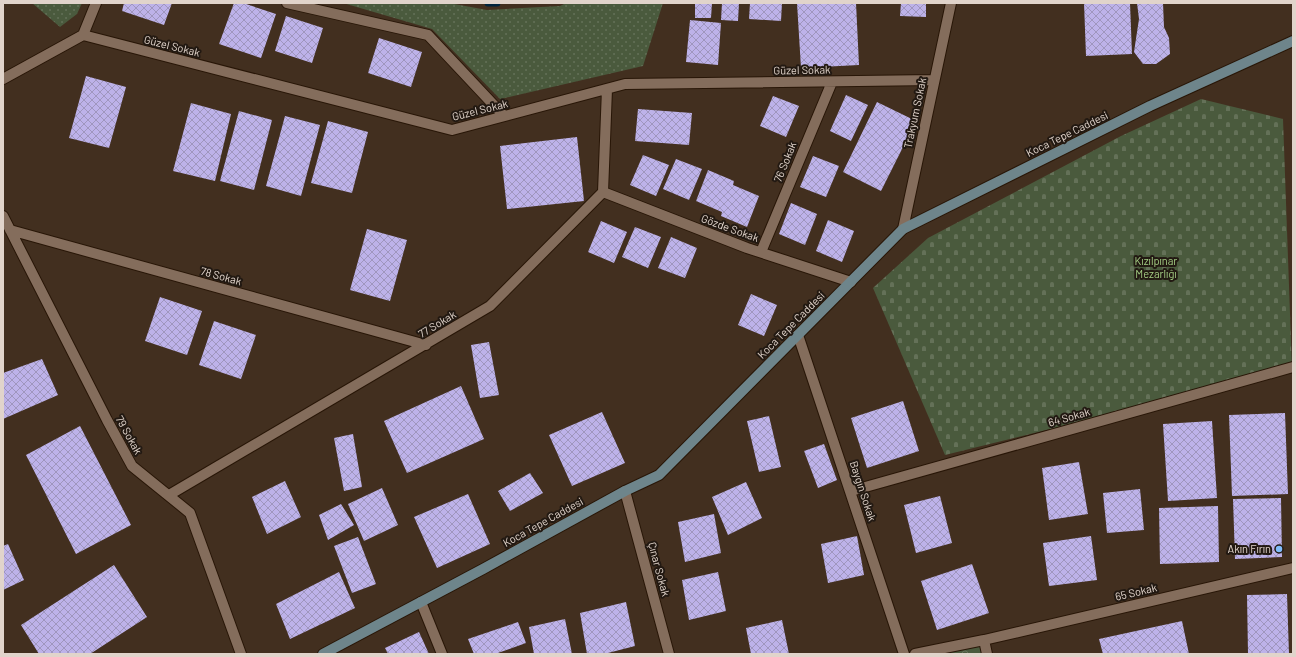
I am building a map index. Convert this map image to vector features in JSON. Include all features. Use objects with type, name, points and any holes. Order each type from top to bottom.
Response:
[{"type":"main road","name":"Koca Tepe Caddesi","points":[[323,654],[422,602],[625,491],[659,475],[903,229],[1150,106],[1293,41]]},
{"type":"street","points":[[3,78],[83,36],[96,3]]},
{"type":"street","points":[[287,3],[428,35],[504,116]]},
{"type":"street","name":"Trakyum Sokak","points":[[903,229],[951,3]]},
{"type":"street","name":"Güzel Sokak","points":[[83,36],[452,130],[625,84],[934,80]]},
{"type":"street","name":"76 Sokak","points":[[761,252],[832,82]]},
{"type":"street","points":[[603,192],[607,89]]},
{"type":"street","name":"Gözde Sokak","points":[[603,192],[761,252],[851,282]]},
{"type":"street","name":"77 Sokak","points":[[169,495],[490,306],[603,192]]},
{"type":"street","name":"79 Sokak","points":[[3,216],[106,420],[132,466],[190,513],[241,654]]},
{"type":"street","name":"78 Sokak","points":[[10,230],[426,345]]},
{"type":"street","name":"Baygın Sokak","points":[[798,335],[904,654]]},
{"type":"street","name":"64 Sokak","points":[[851,491],[1293,367]]},
{"type":"street","name":"Çınar Sokak","points":[[625,491],[669,654]]},
{"type":"street","name":"65 Sokak","points":[[984,640],[1293,568]]},
{"type":"street","points":[[422,602],[442,654]]},
{"type":"street","points":[[915,654],[984,640],[987,654]]},
{"type":"green space","points":[[32,3],[82,3],[77,14],[60,27]]},
{"type":"green space","points":[[343,3],[449,3],[487,10],[560,6],[566,3],[663,3],[643,66],[500,99],[432,29]]},
{"type":"green space","name":"Kızılpınar Mezarlığı","points":[[1201,99],[1283,119],[1292,369],[945,455],[873,288],[928,238],[1121,136]]},
{"type":"green space","points":[[984,640],[987,654],[915,654]]},
{"type":"building","points":[[124,3],[172,3],[164,25],[122,11]]},
{"type":"building","points":[[234,3],[243,3],[276,14],[261,58],[219,44]]},
{"type":"building","points":[[695,3],[712,3],[711,18],[695,18]]},
{"type":"building","points":[[722,3],[739,3],[738,21],[721,20]]},
{"type":"building","points":[[750,3],[782,3],[781,21],[749,19]]},
{"type":"building","points":[[797,3],[856,3],[859,65],[801,68]]},
{"type":"building","points":[[901,3],[926,3],[926,17],[900,16]]},
{"type":"building","points":[[1084,3],[1130,3],[1132,54],[1086,56]]},
{"type":"building","points":[[1137,3],[1163,3],[1164,27],[1169,38],[1170,54],[1156,64],[1143,64],[1134,52],[1139,19]]},
{"type":"building","points":[[286,16],[323,28],[312,63],[275,51]]},
{"type":"building","points":[[690,20],[721,23],[718,65],[686,62]]},
{"type":"building","points":[[379,38],[422,52],[411,87],[368,73]]},
{"type":"building","points":[[86,76],[126,87],[109,148],[69,138]]},
{"type":"building","points":[[846,95],[868,105],[851,141],[830,131]]},
{"type":"building","points":[[773,96],[799,106],[786,137],[760,126]]},
{"type":"building","points":[[877,102],[916,121],[881,191],[843,172]]},
{"type":"building","points":[[191,103],[231,114],[215,181],[173,171]]},
{"type":"building","points":[[638,109],[692,113],[689,145],[635,141]]},
{"type":"building","points":[[239,111],[272,120],[254,190],[220,181]]},
{"type":"building","points":[[285,116],[320,125],[301,196],[266,186]]},
{"type":"building","points":[[328,121],[368,132],[352,193],[311,183]]},
{"type":"building","points":[[577,137],[584,201],[507,209],[500,146]]},
{"type":"building","points":[[643,155],[669,165],[656,196],[630,185]]},
{"type":"building","points":[[813,156],[839,166],[826,197],[800,187]]},
{"type":"building","points":[[676,159],[702,169],[689,200],[663,189]]},
{"type":"building","points":[[708,170],[734,181],[733,185],[759,196],[747,227],[721,216],[722,212],[696,201]]},
{"type":"building","points":[[791,203],[817,214],[805,245],[779,234]]},
{"type":"building","points":[[828,220],[854,231],[842,262],[816,251]]},
{"type":"building","points":[[601,221],[627,232],[614,263],[588,252]]},
{"type":"building","points":[[635,227],[661,237],[648,268],[622,257]]},
{"type":"building","points":[[367,229],[407,240],[390,301],[350,290]]},
{"type":"building","points":[[671,237],[697,248],[685,278],[658,268]]},
{"type":"building","points":[[751,294],[777,305],[764,336],[738,325]]},
{"type":"building","points":[[160,297],[202,311],[187,355],[145,341]]},
{"type":"building","points":[[214,321],[256,335],[241,379],[199,365]]},
{"type":"building","points":[[489,342],[499,395],[480,398],[471,345]]},
{"type":"building","points":[[42,359],[58,395],[3,419],[3,373]]},
{"type":"building","points":[[461,386],[484,439],[407,473],[384,421]]},
{"type":"building","points":[[903,401],[919,451],[867,468],[851,418]]},
{"type":"building","points":[[602,412],[625,463],[572,486],[549,435]]},
{"type":"building","points":[[1285,413],[1288,494],[1232,496],[1229,415]]},
{"type":"building","points":[[769,416],[781,467],[759,472],[747,421]]},
{"type":"building","points":[[1212,421],[1217,498],[1168,501],[1163,424]]},
{"type":"building","points":[[80,426],[131,525],[76,554],[26,455]]},
{"type":"building","points":[[353,434],[362,487],[344,491],[334,438]]},
{"type":"building","points":[[824,444],[837,480],[818,488],[804,451]]},
{"type":"building","points":[[1079,462],[1088,514],[1049,520],[1042,468]]},
{"type":"building","points":[[530,473],[543,493],[510,511],[498,491]]},
{"type":"building","points":[[285,481],[301,517],[267,534],[252,497]]},
{"type":"building","points":[[746,482],[762,518],[728,535],[712,497]]},
{"type":"building","points":[[382,488],[398,525],[364,541],[348,504]]},
{"type":"building","points":[[1140,489],[1144,530],[1107,533],[1103,493]]},
{"type":"building","points":[[468,494],[490,544],[437,568],[414,517]]},
{"type":"building","points":[[940,496],[952,543],[916,553],[904,505]]},
{"type":"building","points":[[1281,498],[1282,557],[1235,559],[1233,499]]},
{"type":"building","points":[[341,504],[354,525],[328,540],[319,515]]},
{"type":"building","points":[[1218,506],[1219,562],[1160,564],[1159,508]]},
{"type":"building","points":[[714,514],[721,553],[685,562],[678,522]]},
{"type":"building","points":[[857,536],[864,575],[828,583],[821,544]]},
{"type":"building","points":[[1091,536],[1097,580],[1049,586],[1043,543]]},
{"type":"building","points":[[358,537],[376,584],[352,593],[334,546]]},
{"type":"building","points":[[8,544],[24,580],[3,590],[3,546]]},
{"type":"building","points":[[972,564],[989,613],[937,630],[921,581]]},
{"type":"building","points":[[114,565],[147,617],[90,654],[39,654],[21,625]]},
{"type":"building","points":[[339,572],[355,608],[290,639],[276,604]]},
{"type":"building","points":[[718,572],[726,611],[689,620],[682,580]]},
{"type":"building","points":[[1287,594],[1289,654],[1248,654],[1247,595]]},
{"type":"building","points":[[626,602],[635,646],[604,654],[587,654],[580,613]]},
{"type":"building","points":[[565,619],[572,654],[534,654],[529,627]]},
{"type":"building","points":[[782,620],[789,654],[751,654],[746,628]]},
{"type":"building","points":[[1182,621],[1189,654],[1103,654],[1099,639]]},
{"type":"building","points":[[518,622],[526,643],[495,654],[474,654],[468,639]]},
{"type":"building","points":[[419,632],[429,654],[388,654],[385,648]]},
{"type":"waterway","points":[[488,3],[497,3]]},
{"type":"place","name":"Akın Fırın","points":[[1279,549]]}]
